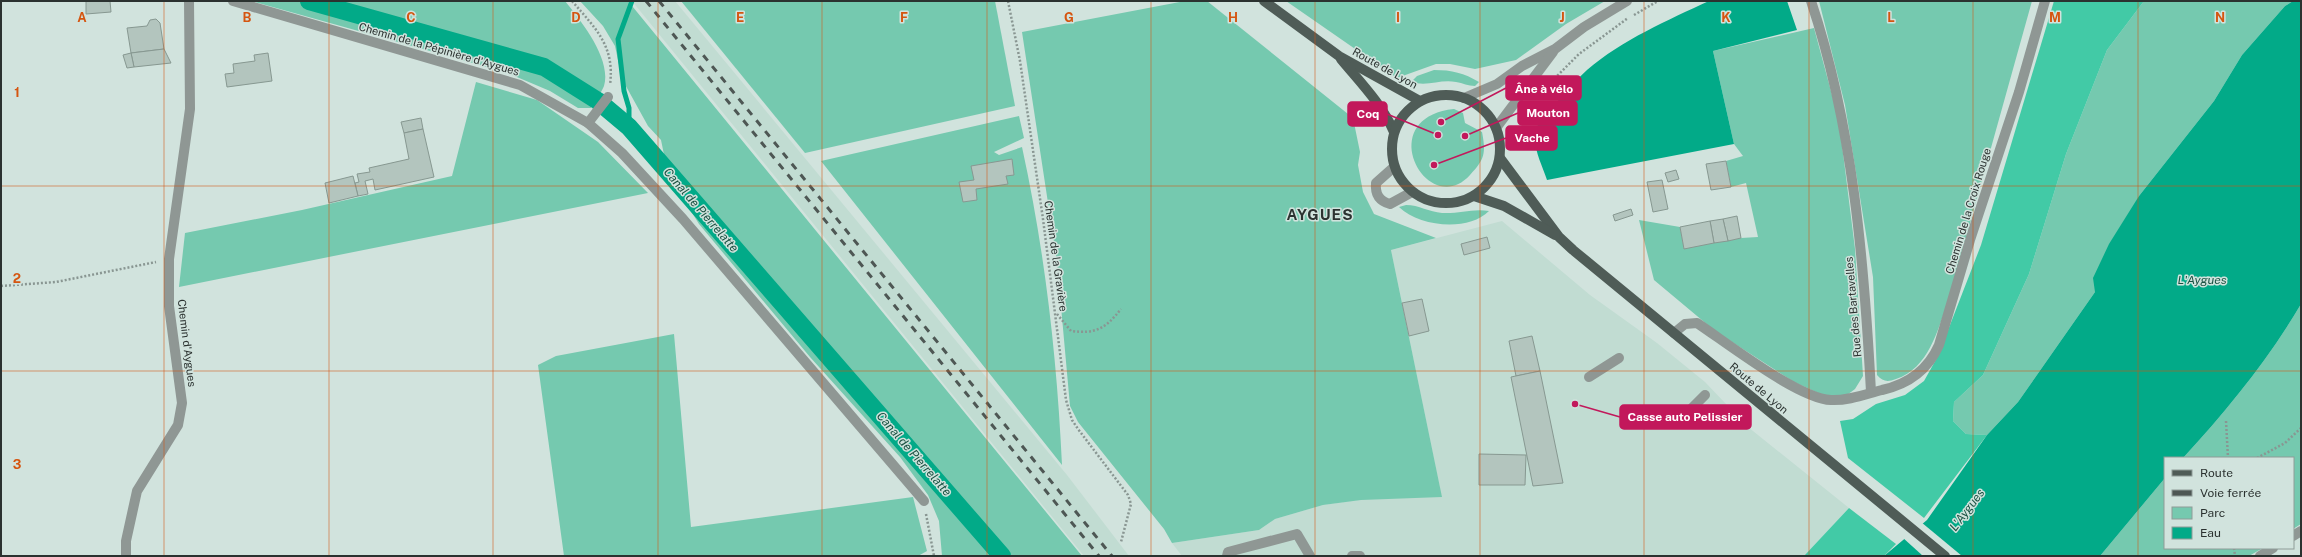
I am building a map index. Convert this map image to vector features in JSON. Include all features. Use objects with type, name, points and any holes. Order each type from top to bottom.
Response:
[{"type":"main road","name":"Route de Lyon","points":[[1264,1],[1339,56],[1420,100]]},
{"type":"main road","name":"Route de Lyon","points":[[1339,56],[1388,118],[1394,132]]},
{"type":"main road","points":[[1449,94],[1464,98],[1478,105],[1489,115],[1496,128],[1500,143],[1500,158],[1494,175],[1482,190],[1474,196],[1459,202],[1443,204],[1426,200],[1412,192],[1401,181],[1394,166],[1391,149],[1394,132],[1404,114],[1420,100],[1434,95],[1449,94]]},
{"type":"main road","name":"Route de Lyon","points":[[1500,158],[1559,237]]},
{"type":"main road","name":"Route de Lyon","points":[[1474,196],[1504,206],[1559,237],[1945,556]]},
{"type":"street","name":"Chemin d'Aygues","points":[[126,556],[126,541],[137,491],[178,425],[182,403],[169,306],[169,259],[190,109],[189,1]]},
{"type":"street","name":"Chemin de la Pépinière d'Aygues","points":[[233,1],[520,85],[591,119],[683,219],[924,501]]},
{"type":"street","points":[[1464,98],[1497,84],[1522,66],[1555,49],[1584,27],[1627,1]]},
{"type":"street","name":"Rue des Bartavelles","points":[[1811,1],[1828,59],[1842,120],[1856,196],[1868,329],[1871,392]]},
{"type":"street","name":"Chemin de la Croix Rouge","points":[[1871,392],[1893,388],[1913,378],[1934,357],[2019,92],[2045,1]]},
{"type":"street","points":[[1496,128],[1555,49]]},
{"type":"street","points":[[591,119],[608,97]]},
{"type":"street","points":[[1394,166],[1376,183],[1375,190],[1378,197],[1383,202],[1390,204],[1412,192]]},
{"type":"street","points":[[1674,333],[1685,324],[1697,323],[1796,388],[1814,396],[1831,400],[1853,398],[1871,392]]},
{"type":"street","points":[[1589,377],[1619,358]]},
{"type":"street","points":[[1679,421],[1705,395]]},
{"type":"street","points":[[1227,556],[1228,552],[1297,534],[1310,556]]},
{"type":"street","points":[[2260,556],[2271,549]]},
{"type":"street","points":[[1352,556],[1360,556]]},
{"type":"path","points":[[572,1],[597,29],[609,52],[612,69],[608,97]]},
{"type":"path","name":"Chemin de la Gravière","points":[[1008,1],[1020,61],[1056,314],[1063,385],[1072,420],[1086,441],[1128,495],[1131,504],[1121,542]]},
{"type":"path","points":[[1545,88],[1558,73],[1586,49],[1611,30],[1658,1]]},
{"type":"path","points":[[1,286],[56,282],[169,259]]},
{"type":"path","points":[[1056,314],[1071,331],[1089,333],[1100,329],[1121,309]]},
{"type":"path","points":[[2226,421],[2228,457]]},
{"type":"path","points":[[2260,457],[2285,444],[2301,428]]},
{"type":"path","points":[[924,501],[934,556]]},
{"type":"shaded area","points":[[632,1],[675,1],[1067,475],[1129,556],[1084,556]]},
{"type":"shaded area","points":[[2054,1],[2144,1],[2107,50],[2066,154],[2029,274],[1983,375],[1954,402],[1953,421],[1966,434],[1987,435],[1924,518],[1848,458],[1840,421],[1853,419],[1876,404],[1905,395],[1924,381],[1938,356],[1981,245]]},
{"type":"shaded area","points":[[1502,221],[1590,295],[1657,343],[1705,382],[1748,427],[1849,508],[1804,556],[1182,556],[1172,543],[1259,530],[1275,519],[1323,505],[1440,488],[1391,250]]},
{"type":"shaded area","points":[[1849,508],[1896,544],[1884,556],[1804,556]]},
{"type":"green space","points":[[251,1],[565,1],[594,41],[604,64],[604,86],[591,108],[578,108],[550,91],[505,72]]},
{"type":"green space","points":[[580,1],[628,1],[1082,556],[942,556],[939,521],[928,495],[900,457],[810,357],[699,224],[668,174],[661,140],[648,126],[622,79],[615,46],[603,26]]},
{"type":"green space","points":[[681,1],[995,1],[1015,106],[805,153]]},
{"type":"green space","points":[[1185,1],[1207,1],[1353,118],[1360,152],[1358,165],[1363,192],[1374,214],[1436,238],[1391,250],[1442,497],[1361,500],[1323,505],[1275,519],[1259,530],[1172,543],[1164,529],[1078,422],[1070,406],[1057,262],[1022,32]]},
{"type":"green space","points":[[1286,1],[1605,1],[1566,24],[1516,60],[1475,69],[1450,64],[1436,64],[1397,78]]},
{"type":"green space","points":[[1819,1],[2032,1],[1948,302],[1940,325],[1930,347],[1916,366],[1907,374],[1890,381],[1886,381],[1877,375],[1873,277],[1845,105]]},
{"type":"green space","points":[[2144,1],[2293,1],[2285,6],[2242,55],[2214,101],[2139,196],[2095,292],[2018,402],[1987,435],[1966,434],[1953,421],[1954,402],[1983,375],[2029,274],[2066,154],[2107,50]]},
{"type":"green space","points":[[1814,28],[1839,121],[1855,249],[1863,376],[1855,389],[1847,395],[1827,397],[1794,382],[1715,331],[1654,280],[1639,220],[1680,227],[1684,248],[1741,238],[1758,237],[1746,183],[1731,187],[1726,161],[1743,156],[1734,144],[1713,51]]},
{"type":"green space","points":[[1434,70],[1458,73],[1479,82],[1475,86],[1470,86],[1459,82],[1450,81],[1423,84],[1411,82],[1417,76]]},
{"type":"green space","points":[[476,82],[537,100],[598,142],[648,193],[179,287],[185,233],[302,210],[452,176]]},
{"type":"green space","points":[[1454,109],[1463,113],[1465,123],[1482,132],[1484,151],[1479,164],[1470,175],[1454,186],[1438,185],[1425,177],[1415,163],[1412,146],[1416,130],[1429,116]]},
{"type":"green space","points":[[1019,116],[1024,138],[994,152],[999,155],[1022,147],[1037,226],[1049,305],[1057,385],[1062,465],[821,161]]},
{"type":"green space","points":[[1406,205],[1442,213],[1477,210],[1489,211],[1480,218],[1469,222],[1444,224],[1431,223],[1419,219],[1408,214],[1399,207]]},
{"type":"green space","points":[[2301,304],[2301,524],[2294,528],[2294,457],[2184,457],[2215,422],[2261,365]]},
{"type":"green space","points":[[674,334],[691,527],[913,497],[927,551],[918,556],[564,556],[538,365],[556,356]]},
{"type":"green space","points":[[2164,479],[2164,549],[2261,549],[2249,556],[2100,556]]},
{"type":"water","points":[[1709,1],[1787,1],[1797,30],[1713,51],[1734,144],[1547,180],[1536,150],[1535,137],[1537,126],[1571,86],[1587,70],[1615,49],[1646,31]]},
{"type":"water","name":"L'Aygues","points":[[2293,1],[2301,1],[2301,304],[2261,365],[2231,403],[2184,457],[2164,457],[2164,479],[2100,556],[1884,556],[1927,520],[1987,435],[2018,402],[2095,292],[2093,278],[2109,244],[2139,196],[2214,101],[2242,55],[2285,6]]},
{"type":"pier","points":[[1921,522],[1962,556],[1923,556],[1902,537]]},
{"type":"building","points":[[86,1],[110,1],[111,12],[86,14]]},
{"type":"building","points":[[156,19],[160,23],[164,49],[131,53],[127,28],[147,26],[150,20]]},
{"type":"building","points":[[164,49],[171,63],[134,67],[131,53]]},
{"type":"building","points":[[131,53],[134,67],[127,68],[123,55]]},
{"type":"building","points":[[268,53],[272,81],[227,87],[225,74],[234,73],[233,64],[255,61],[254,55]]},
{"type":"building","points":[[421,118],[423,129],[404,133],[401,122]]},
{"type":"building","points":[[423,129],[434,177],[375,190],[373,179],[365,181],[368,194],[358,196],[355,183],[359,182],[357,174],[370,172],[369,168],[409,159],[404,133]]},
{"type":"building","points":[[1012,159],[1014,175],[1006,176],[1008,184],[976,189],[977,200],[963,202],[959,182],[974,180],[971,166]]},
{"type":"building","points":[[1726,161],[1731,187],[1711,190],[1706,164]]},
{"type":"building","points":[[1676,170],[1679,179],[1668,182],[1665,173]]},
{"type":"building","points":[[353,176],[358,196],[329,203],[325,183]]},
{"type":"building","points":[[1662,180],[1668,209],[1653,212],[1647,182]]},
{"type":"building","points":[[1631,209],[1633,215],[1615,221],[1613,215]]},
{"type":"building","points":[[1737,216],[1741,238],[1728,241],[1723,219]]},
{"type":"building","points":[[1723,219],[1728,241],[1714,243],[1710,221]]},
{"type":"building","points":[[1710,221],[1714,243],[1684,249],[1680,227]]},
{"type":"building","points":[[1487,237],[1490,248],[1464,255],[1461,244]]},
{"type":"building","points":[[1422,299],[1429,331],[1409,336],[1402,303]]},
{"type":"building","points":[[1532,336],[1540,371],[1516,376],[1509,341]]},
{"type":"building","points":[[1540,371],[1563,483],[1533,486],[1511,377]]},
{"type":"building","points":[[1479,454],[1526,455],[1525,485],[1479,485]]},
{"type":"waterway","name":"Canal de Pierrelatte","points":[[309,1],[544,67],[598,101],[629,127],[1002,556]]},
{"type":"waterway","points":[[629,127],[629,108],[624,91],[618,39],[632,1]]},
{"type":"railway","points":[[646,1],[1099,556]]},
{"type":"railway","points":[[659,1],[1112,556]]},
{"type":"place","name":"Âne à vélo","points":[[1441,122]]},
{"type":"place","name":"Coq","points":[[1438,135]]},
{"type":"place","name":"Mouton","points":[[1465,136]]},
{"type":"place","name":"Vache","points":[[1434,165]]},
{"type":"place","name":"Casse auto Pelissier","points":[[1575,404]]},
{"type":"district","name":"AYGUES","points":[[1320,214]]}]
